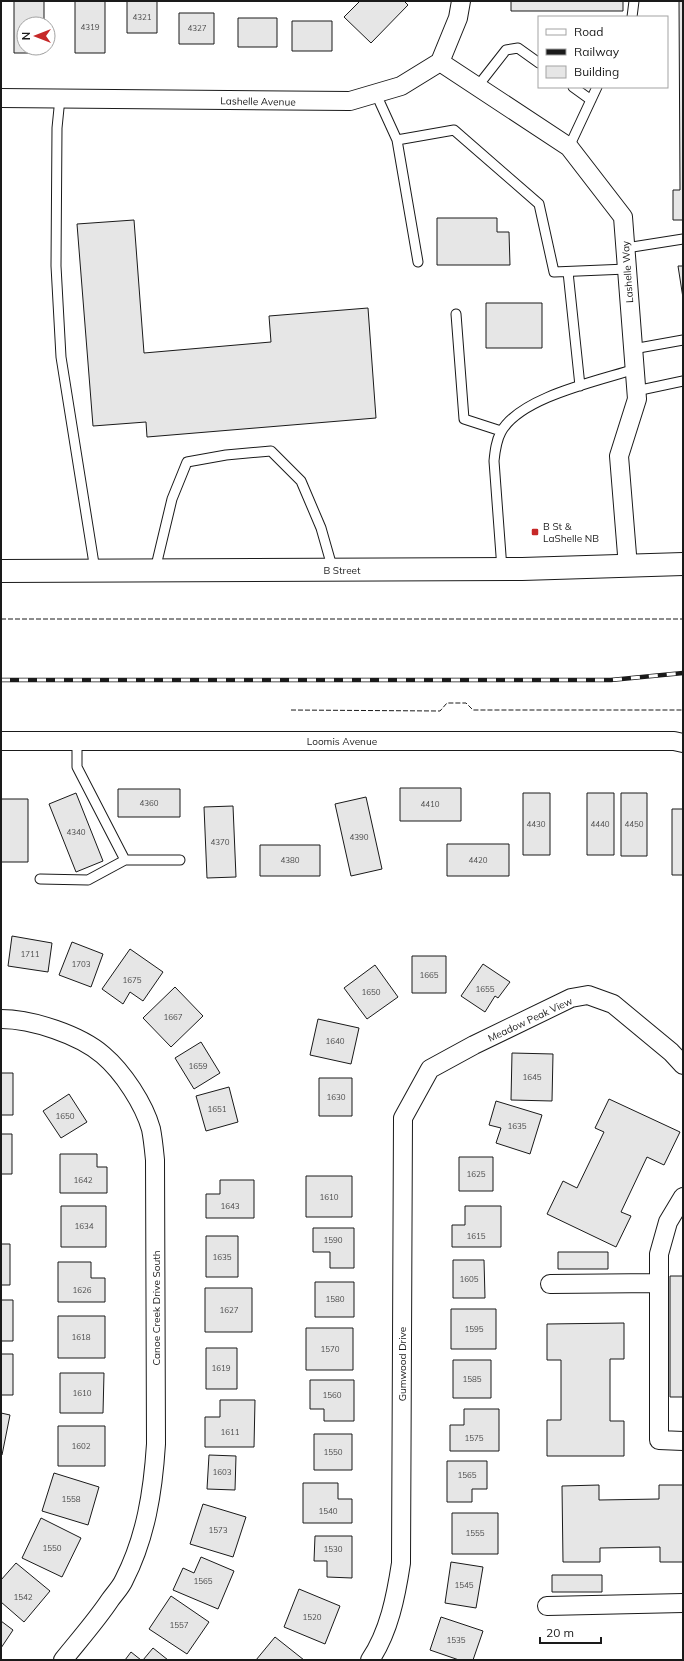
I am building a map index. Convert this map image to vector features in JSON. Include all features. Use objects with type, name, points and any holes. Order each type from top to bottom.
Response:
[{"type":"main road","name":"B Street","points":[[1,571],[502,569],[628,567],[683,564]]},
{"type":"street","points":[[440,62],[458,18],[461,1]]},
{"type":"street","name":"Lashelle Way","points":[[440,62],[569,147],[623,218],[637,399],[619,456],[628,567]]},
{"type":"street","name":"Lashelle Avenue","points":[[1,98],[350,102],[401,86],[440,62]]},
{"type":"street","name":"Loomis Avenue","points":[[1,741],[674,741],[683,743]]},
{"type":"street","name":"Meadow Peak View","points":[[430,1069],[474,1045],[571,998],[588,995],[613,1004],[671,1052],[683,1065]]},
{"type":"street","name":"Canoe Creek Drive South","points":[[1,1019],[14,1019],[41,1024],[77,1039],[103,1055],[123,1077],[139,1101],[151,1129],[155,1160],[156,1444],[154,1479],[150,1501],[139,1548],[124,1581],[101,1613],[63,1660]]},
{"type":"street","name":"Gumwood Drive","points":[[370,1660],[386,1626],[396,1595],[401,1563],[403,1118],[430,1069]]},
{"type":"street","points":[[683,1197],[668,1222],[659,1254],[658,1283],[659,1440],[683,1441]]},
{"type":"street","points":[[550,1284],[658,1283]]},
{"type":"street","points":[[547,1606],[683,1603]]},
{"type":"lane","points":[[632,16],[634,1]]},
{"type":"lane","points":[[477,87],[506,50],[518,48],[538,62]]},
{"type":"lane","points":[[574,88],[591,100]]},
{"type":"lane","points":[[569,147],[597,88]]},
{"type":"lane","points":[[376,94],[397,140],[418,262]]},
{"type":"lane","points":[[60,98],[57,128],[56,266],[61,356],[95,570]]},
{"type":"lane","points":[[397,140],[454,130],[539,204],[554,272],[627,269]]},
{"type":"lane","points":[[626,248],[683,239]]},
{"type":"lane","points":[[568,272],[580,386]]},
{"type":"lane","points":[[456,314],[464,419],[501,431]]},
{"type":"lane","points":[[633,349],[683,340]]},
{"type":"lane","points":[[502,569],[494,461],[495,445],[501,431],[515,416],[535,403],[580,386],[635,369]]},
{"type":"lane","points":[[636,391],[683,381]]},
{"type":"lane","points":[[155,570],[172,499],[187,462],[226,455],[271,451],[301,481],[322,528],[333,570]]},
{"type":"lane","points":[[77,741],[77,767],[125,860]]},
{"type":"lane","points":[[40,879],[88,880],[125,860],[180,860]]},
{"type":"building","points":[[14,1],[44,1],[44,16],[16,16],[16,53],[14,53]]},
{"type":"building","points":[[75,1],[105,1],[105,53],[75,53]]},
{"type":"building","points":[[127,1],[157,1],[157,33],[127,33]]},
{"type":"building","points":[[360,1],[404,1],[408,5],[371,43],[344,17]]},
{"type":"building","points":[[511,1],[623,1],[623,11],[511,11]]},
{"type":"building","points":[[679,1],[683,1],[683,220],[673,220],[673,190],[680,190]]},
{"type":"building","points":[[179,13],[214,13],[214,44],[179,44]]},
{"type":"building","points":[[238,18],[277,18],[277,47],[238,47]]},
{"type":"building","points":[[292,21],[332,21],[332,51],[292,51]]},
{"type":"building","points":[[437,218],[497,218],[497,232],[509,232],[510,265],[437,265]]},
{"type":"building","points":[[134,220],[144,353],[271,342],[269,316],[368,308],[376,418],[147,437],[146,422],[93,426],[77,224]]},
{"type":"building","points":[[678,266],[683,266],[683,298]]},
{"type":"building","points":[[486,303],[542,303],[542,348],[486,348]]},
{"type":"building","points":[[400,788],[461,788],[461,821],[400,821]]},
{"type":"building","points":[[118,789],[180,789],[180,817],[118,817]]},
{"type":"building","points":[[76,793],[103,861],[76,872],[49,804]]},
{"type":"building","points":[[523,793],[550,793],[550,855],[523,855]]},
{"type":"building","points":[[587,793],[614,793],[614,855],[587,855]]},
{"type":"building","points":[[621,793],[647,793],[647,856],[621,856]]},
{"type":"building","points":[[366,797],[382,869],[351,876],[335,804]]},
{"type":"building","points":[[1,799],[28,799],[28,862],[1,862]]},
{"type":"building","points":[[233,806],[236,877],[207,878],[204,807]]},
{"type":"building","points":[[672,809],[683,809],[683,875],[672,875]]},
{"type":"building","points":[[447,844],[509,844],[509,876],[447,876]]},
{"type":"building","points":[[260,845],[320,845],[320,876],[260,876]]},
{"type":"building","points":[[12,936],[52,943],[48,972],[8,966]]},
{"type":"building","points":[[72,942],[103,954],[91,987],[59,975]]},
{"type":"building","points":[[130,949],[163,972],[143,1001],[130,992],[123,1004],[102,989]]},
{"type":"building","points":[[412,956],[446,956],[446,993],[412,993]]},
{"type":"building","points":[[483,964],[510,982],[498,998],[495,996],[485,1012],[461,996]]},
{"type":"building","points":[[375,965],[398,997],[367,1019],[344,988]]},
{"type":"building","points":[[175,987],[203,1016],[171,1047],[143,1018]]},
{"type":"building","points":[[318,1019],[359,1028],[351,1064],[310,1055]]},
{"type":"building","points":[[201,1042],[220,1073],[194,1089],[175,1058]]},
{"type":"building","points":[[512,1053],[553,1054],[552,1101],[511,1100]]},
{"type":"building","points":[[1,1073],[13,1073],[13,1115],[1,1115]]},
{"type":"building","points":[[319,1078],[352,1078],[352,1116],[319,1116]]},
{"type":"building","points":[[229,1087],[238,1122],[206,1131],[196,1096]]},
{"type":"building","points":[[69,1094],[87,1122],[61,1138],[43,1111]]},
{"type":"building","points":[[609,1099],[680,1132],[664,1165],[647,1157],[621,1212],[631,1216],[616,1247],[547,1214],[563,1181],[577,1188],[604,1132],[595,1128]]},
{"type":"building","points":[[496,1101],[542,1115],[530,1154],[496,1143],[501,1128],[489,1125]]},
{"type":"building","points":[[1,1134],[12,1134],[12,1174],[1,1174]]},
{"type":"building","points":[[60,1154],[97,1154],[97,1167],[107,1167],[107,1193],[60,1193]]},
{"type":"building","points":[[459,1157],[493,1157],[493,1191],[459,1191]]},
{"type":"building","points":[[306,1176],[352,1176],[352,1217],[306,1217]]},
{"type":"building","points":[[220,1180],[254,1180],[254,1218],[206,1218],[206,1194],[220,1194]]},
{"type":"building","points":[[61,1206],[106,1206],[106,1247],[61,1247]]},
{"type":"building","points":[[465,1206],[501,1206],[501,1247],[452,1247],[452,1225],[465,1225]]},
{"type":"building","points":[[313,1228],[354,1228],[354,1268],[330,1268],[330,1252],[313,1252]]},
{"type":"building","points":[[206,1236],[238,1236],[238,1277],[206,1277]]},
{"type":"building","points":[[1,1244],[10,1244],[10,1285],[1,1285]]},
{"type":"building","points":[[558,1252],[608,1252],[608,1269],[558,1269]]},
{"type":"building","points":[[453,1260],[484,1260],[485,1298],[453,1298]]},
{"type":"building","points":[[58,1262],[91,1262],[91,1278],[105,1278],[105,1302],[58,1302]]},
{"type":"building","points":[[670,1276],[683,1276],[683,1397],[670,1397]]},
{"type":"building","points":[[315,1282],[354,1282],[354,1317],[315,1317]]},
{"type":"building","points":[[205,1288],[252,1288],[252,1332],[205,1332]]},
{"type":"building","points":[[1,1300],[13,1300],[13,1341],[1,1341]]},
{"type":"building","points":[[451,1309],[496,1309],[496,1349],[451,1349]]},
{"type":"building","points":[[58,1316],[105,1316],[105,1358],[58,1358]]},
{"type":"building","points":[[624,1323],[624,1359],[610,1359],[610,1421],[624,1421],[624,1456],[547,1456],[547,1420],[561,1420],[561,1360],[547,1360],[547,1324]]},
{"type":"building","points":[[306,1328],[353,1328],[353,1370],[306,1370]]},
{"type":"building","points":[[206,1348],[237,1348],[237,1389],[206,1389]]},
{"type":"building","points":[[1,1354],[13,1354],[13,1395],[1,1395]]},
{"type":"building","points":[[453,1360],[491,1360],[491,1398],[453,1398]]},
{"type":"building","points":[[60,1373],[104,1373],[103,1413],[60,1413]]},
{"type":"building","points":[[310,1380],[354,1380],[354,1421],[324,1421],[324,1409],[310,1409]]},
{"type":"building","points":[[220,1400],[255,1400],[254,1447],[205,1447],[205,1417],[220,1417]]},
{"type":"building","points":[[464,1409],[499,1409],[499,1451],[450,1451],[450,1425],[464,1425]]},
{"type":"building","points":[[1,1413],[10,1415],[2,1455],[1,1455]]},
{"type":"building","points":[[58,1426],[105,1426],[105,1466],[58,1466]]},
{"type":"building","points":[[314,1434],[352,1434],[352,1470],[314,1470]]},
{"type":"building","points":[[209,1455],[236,1456],[235,1490],[207,1489]]},
{"type":"building","points":[[447,1461],[487,1461],[487,1489],[472,1489],[472,1502],[447,1502]]},
{"type":"building","points":[[54,1473],[99,1487],[88,1525],[42,1511]]},
{"type":"building","points":[[303,1483],[338,1483],[338,1499],[352,1499],[352,1523],[303,1523]]},
{"type":"building","points":[[599,1485],[599,1500],[659,1499],[659,1485],[683,1485],[683,1562],[660,1562],[660,1547],[600,1548],[600,1562],[563,1562],[562,1486]]},
{"type":"building","points":[[203,1504],[246,1517],[233,1557],[190,1544]]},
{"type":"building","points":[[452,1513],[498,1513],[498,1554],[452,1554]]},
{"type":"building","points":[[41,1518],[81,1538],[62,1577],[22,1558]]},
{"type":"building","points":[[315,1536],[352,1536],[352,1578],[327,1577],[327,1561],[314,1561]]},
{"type":"building","points":[[201,1557],[234,1571],[218,1609],[173,1590],[183,1568],[194,1573]]},
{"type":"building","points":[[451,1562],[483,1567],[476,1608],[445,1603]]},
{"type":"building","points":[[16,1563],[50,1591],[24,1622],[1,1602],[1,1580]]},
{"type":"building","points":[[552,1575],[602,1575],[602,1592],[552,1592]]},
{"type":"building","points":[[299,1589],[340,1606],[325,1644],[284,1627]]},
{"type":"building","points":[[171,1596],[209,1622],[187,1654],[149,1629]]},
{"type":"building","points":[[441,1617],[483,1631],[473,1660],[459,1660],[430,1650]]},
{"type":"building","points":[[1,1621],[13,1630],[1,1648]]},
{"type":"building","points":[[275,1637],[304,1660],[256,1660]]},
{"type":"building","points":[[153,1648],[168,1660],[143,1660]]},
{"type":"building","points":[[131,1652],[141,1660],[125,1660]]},
{"type":"railway","points":[[1,680],[611,680],[683,673]]},
{"type":"fence","points":[[1,619],[683,619]]},
{"type":"fence","points":[[291,710],[440,711],[447,703],[466,703],[473,710],[683,710]]},
{"type":"place","name":"B St & LaShelle NB","points":[[535,532]]}]
